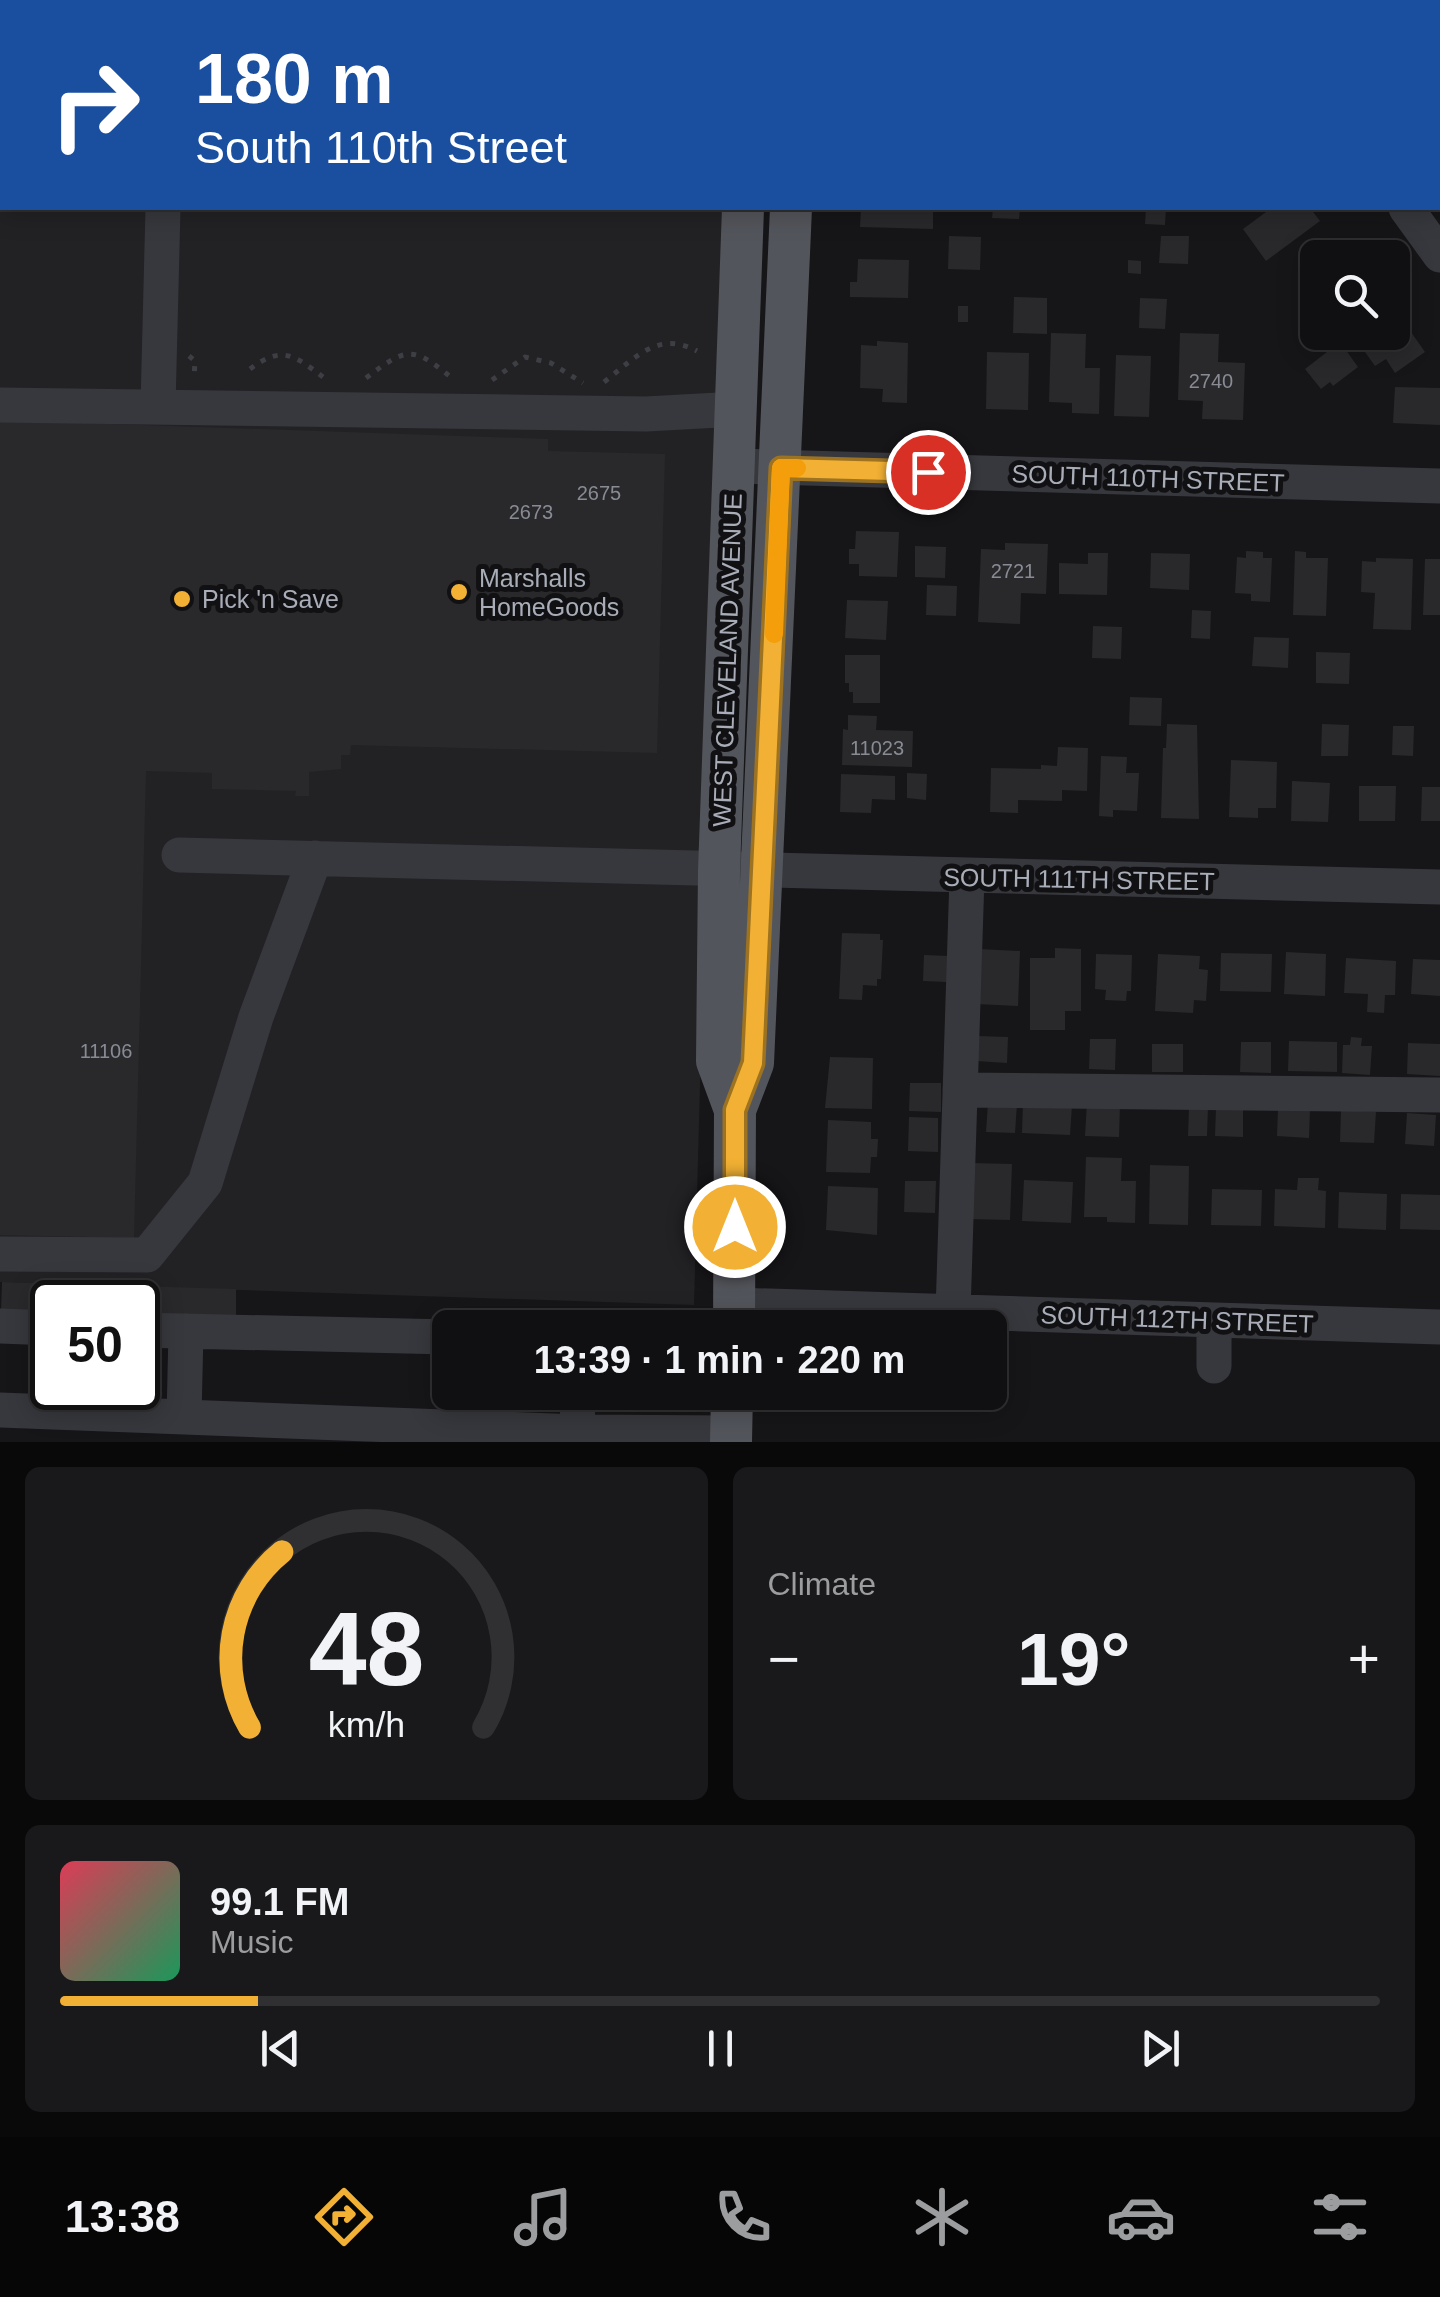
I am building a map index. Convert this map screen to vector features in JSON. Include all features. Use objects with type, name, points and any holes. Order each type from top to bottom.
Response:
[{"type":"main road","name":"WEST CLEVELAND AVENUE","points":[[735,1310],[735,1110],[717,1061],[718,870],[742,210]]},
{"type":"main road","name":"WEST CLEVELAND AVENUE","points":[[735,1110],[753,1063],[790,210]]},
{"type":"street","points":[[158,406],[163,210]]},
{"type":"street","points":[[1407,210],[1440,256]]},
{"type":"street","points":[[0,404],[646,414],[737,409]]},
{"type":"street","name":"SOUTH 110TH STREET","points":[[735,466],[1440,486]]},
{"type":"street","name":"SOUTH 111TH STREET","points":[[179,855],[1440,887]]},
{"type":"street","points":[[0,1254],[147,1256],[205,1182],[256,1016],[315,858]]},
{"type":"street","points":[[953,1310],[967,877]]},
{"type":"street","points":[[960,1090],[1440,1095]]},
{"type":"street","name":"SOUTH 112TH STREET","points":[[1007,1314],[1440,1327]]},
{"type":"street","points":[[1214,1320],[1214,1366]]},
{"type":"street","points":[[0,1326],[30,1327]]},
{"type":"street","points":[[160,1330],[432,1337]]},
{"type":"street","points":[[184,1417],[186,1331]]},
{"type":"street","points":[[0,1410],[578,1432],[731,1422]]},
{"type":"street","points":[[577,1410],[578,1432]]},
{"type":"path","points":[[488,382],[525,357],[551,363],[594,390],[658,343],[681,342],[697,350]]},
{"type":"path","points":[[360,382],[397,354],[423,355],[458,383]]},
{"type":"path","points":[[250,369],[269,355],[295,356],[329,382]]},
{"type":"shaded area","points":[[0,210],[724,210],[694,1305],[160,1287],[160,1280],[0,1282]]},
{"type":"building","points":[[861,210],[933,210],[933,229],[860,227]]},
{"type":"building","points":[[993,210],[1020,210],[1019,219],[992,218]]},
{"type":"building","points":[[1146,210],[1166,210],[1165,225],[1145,224]]},
{"type":"building","points":[[1312,210],[1320,221],[1266,261],[1243,229],[1266,212]]},
{"type":"building","points":[[949,236],[981,237],[980,270],[948,269]]},
{"type":"building","points":[[1161,236],[1189,236],[1188,264],[1159,263]]},
{"type":"building","points":[[858,259],[909,260],[908,298],[850,297],[850,282],[857,282]]},
{"type":"building","points":[[1128,260],[1141,261],[1141,274],[1128,273]]},
{"type":"building","points":[[1014,297],[1047,298],[1047,334],[1013,333]]},
{"type":"building","points":[[1140,298],[1167,299],[1165,329],[1139,328]]},
{"type":"building","points":[[958,306],[968,306],[968,322],[958,322]]},
{"type":"building","points":[[1410,331],[1425,352],[1395,373],[1386,359],[1375,366],[1365,352],[1410,350]]},
{"type":"building","points":[[1051,333],[1086,334],[1085,368],[1100,368],[1099,414],[1072,413],[1072,403],[1049,402]]},
{"type":"building","points":[[1180,333],[1219,334],[1218,362],[1245,363],[1243,420],[1202,419],[1203,401],[1178,400]]},
{"type":"building","points":[[877,341],[908,343],[907,403],[882,402],[883,389],[860,388],[861,345],[877,346]]},
{"type":"building","points":[[1330,350],[1346,350],[1358,367],[1333,386],[1330,382],[1321,389],[1305,369]]},
{"type":"building","points":[[987,352],[1029,353],[1028,410],[986,409]]},
{"type":"building","points":[[1116,355],[1151,356],[1149,417],[1114,416]]},
{"type":"building","points":[[1395,387],[1440,388],[1440,425],[1393,423]]},
{"type":"building","points":[[0,420],[548,439],[548,451],[665,454],[657,753],[351,745],[350,755],[341,755],[341,769],[309,772],[309,796],[295,796],[296,791],[212,789],[212,773],[146,771],[134,1238],[0,1235]]},
{"type":"building","points":[[856,531],[899,532],[897,577],[859,576],[859,564],[849,564],[849,549],[855,549]]},
{"type":"building","points":[[1005,543],[1048,544],[1046,594],[1021,593],[1020,624],[978,622],[981,549],[1005,550]]},
{"type":"building","points":[[915,546],[946,547],[945,578],[915,577]]},
{"type":"building","points":[[1246,551],[1263,552],[1263,558],[1272,558],[1270,602],[1251,601],[1251,594],[1235,593],[1237,557],[1246,558]]},
{"type":"building","points":[[1295,551],[1306,552],[1306,558],[1328,558],[1326,616],[1293,615]]},
{"type":"building","points":[[1088,553],[1108,553],[1107,595],[1059,594],[1059,563],[1088,564]]},
{"type":"building","points":[[1151,553],[1190,554],[1189,590],[1150,588]]},
{"type":"building","points":[[1376,558],[1413,559],[1411,630],[1373,629],[1375,593],[1361,592],[1362,561],[1376,562]]},
{"type":"building","points":[[1425,559],[1440,559],[1440,615],[1423,615]]},
{"type":"building","points":[[927,585],[957,586],[956,616],[926,615]]},
{"type":"building","points":[[847,600],[888,601],[886,640],[845,638]]},
{"type":"building","points":[[1192,610],[1211,611],[1210,639],[1191,638]]},
{"type":"building","points":[[1093,626],[1122,627],[1121,659],[1092,658]]},
{"type":"building","points":[[1254,637],[1289,638],[1288,668],[1252,666]]},
{"type":"building","points":[[1316,652],[1350,653],[1349,684],[1316,683]]},
{"type":"building","points":[[845,655],[880,655],[880,703],[853,703],[853,692],[845,683]]},
{"type":"building","points":[[1130,697],[1162,698],[1161,726],[1129,725]]},
{"type":"building","points":[[848,715],[877,716],[876,730],[913,731],[912,767],[842,765],[843,729],[848,730]]},
{"type":"building","points":[[1167,724],[1197,725],[1199,819],[1161,818]]},
{"type":"building","points":[[1322,724],[1349,725],[1348,756],[1321,756]]},
{"type":"building","points":[[1393,726],[1414,726],[1413,756],[1392,755]]},
{"type":"building","points":[[1058,747],[1088,748],[1087,791],[1062,790],[1062,801],[1018,800],[1018,813],[990,812],[991,768],[1057,766]]},
{"type":"building","points":[[1101,756],[1127,757],[1126,773],[1139,773],[1137,811],[1113,810],[1113,817],[1099,816]]},
{"type":"building","points":[[1231,760],[1277,762],[1276,808],[1258,808],[1258,818],[1229,817]]},
{"type":"building","points":[[907,773],[927,774],[926,800],[907,798]]},
{"type":"building","points":[[841,774],[895,776],[895,800],[872,799],[871,813],[840,812]]},
{"type":"building","points":[[1292,781],[1330,783],[1328,822],[1291,821]]},
{"type":"building","points":[[1359,786],[1396,786],[1395,821],[1359,821]]},
{"type":"building","points":[[1422,787],[1440,787],[1440,821],[1421,821]]},
{"type":"building","points":[[842,933],[880,934],[883,940],[881,979],[877,979],[877,986],[863,985],[862,1000],[839,999]]},
{"type":"building","points":[[1055,948],[1081,949],[1081,1011],[1065,1011],[1065,1030],[1030,1030],[1030,958],[1055,958]]},
{"type":"building","points":[[979,949],[1020,951],[1018,1006],[977,1004]]},
{"type":"building","points":[[1286,952],[1326,954],[1325,996],[1284,994]]},
{"type":"building","points":[[1221,953],[1272,954],[1271,992],[1220,991]]},
{"type":"building","points":[[1096,954],[1132,955],[1131,991],[1127,991],[1126,1001],[1105,1000],[1106,990],[1095,989]]},
{"type":"building","points":[[1158,954],[1200,956],[1199,969],[1208,970],[1206,1001],[1194,1000],[1193,1013],[1155,1011]]},
{"type":"building","points":[[924,955],[949,956],[947,982],[923,981]]},
{"type":"building","points":[[1346,958],[1396,961],[1395,995],[1385,995],[1384,1013],[1367,1012],[1368,994],[1344,993]]},
{"type":"building","points":[[1413,959],[1440,960],[1440,996],[1411,994]]},
{"type":"building","points":[[977,1036],[1008,1037],[1007,1063],[976,1061]]},
{"type":"building","points":[[1351,1037],[1362,1038],[1361,1046],[1372,1046],[1370,1075],[1342,1073],[1343,1045],[1350,1045]]},
{"type":"building","points":[[1090,1039],[1116,1039],[1115,1070],[1089,1069]]},
{"type":"building","points":[[1289,1041],[1337,1042],[1337,1072],[1288,1071]]},
{"type":"building","points":[[1241,1042],[1271,1042],[1271,1073],[1240,1072]]},
{"type":"building","points":[[1408,1043],[1440,1044],[1440,1076],[1407,1074]]},
{"type":"building","points":[[1152,1044],[1183,1044],[1183,1072],[1152,1072]]},
{"type":"building","points":[[830,1057],[873,1058],[872,1109],[825,1108]]},
{"type":"building","points":[[910,1083],[941,1083],[941,1112],[909,1111]]},
{"type":"building","points":[[988,1103],[1017,1104],[1015,1133],[986,1132]]},
{"type":"building","points":[[1023,1103],[1072,1105],[1070,1135],[1022,1133]]},
{"type":"building","points":[[1087,1103],[1120,1104],[1119,1137],[1085,1136]]},
{"type":"building","points":[[1208,1107],[1207,1136],[1188,1136],[1189,1108]]},
{"type":"building","points":[[1216,1108],[1243,1109],[1243,1137],[1215,1136]]},
{"type":"building","points":[[1278,1109],[1310,1110],[1309,1138],[1277,1136]]},
{"type":"building","points":[[1341,1110],[1376,1112],[1374,1143],[1340,1142]]},
{"type":"building","points":[[1407,1113],[1436,1115],[1434,1146],[1405,1144]]},
{"type":"building","points":[[909,1117],[938,1118],[938,1152],[908,1151]]},
{"type":"building","points":[[828,1120],[871,1122],[871,1139],[878,1139],[877,1157],[871,1157],[870,1173],[826,1172]]},
{"type":"building","points":[[1086,1157],[1122,1158],[1121,1181],[1136,1181],[1135,1223],[1084,1217]]},
{"type":"building","points":[[971,1163],[1012,1164],[1010,1220],[969,1219]]},
{"type":"building","points":[[1150,1165],[1189,1166],[1188,1225],[1149,1224]]},
{"type":"building","points":[[1298,1178],[1319,1178],[1318,1190],[1326,1191],[1325,1228],[1274,1226],[1275,1189],[1297,1190]]},
{"type":"building","points":[[1024,1180],[1073,1182],[1071,1223],[1022,1221]]},
{"type":"building","points":[[905,1181],[936,1181],[935,1213],[904,1212]]},
{"type":"building","points":[[828,1186],[878,1188],[877,1235],[826,1230]]},
{"type":"building","points":[[1212,1189],[1262,1190],[1261,1226],[1211,1225]]},
{"type":"building","points":[[1339,1192],[1387,1194],[1386,1230],[1338,1228]]},
{"type":"building","points":[[1401,1194],[1440,1195],[1440,1230],[1400,1229]]},
{"type":"building","points":[[2,1282],[30,1283],[30,1313],[1,1312]]},
{"type":"building","points":[[160,1287],[236,1289],[236,1318],[160,1316]]},
{"type":"slow traffic","points":[[774,634],[781,468],[797,468]]},
{"type":"place","name":"Marshalls HomeGoods","points":[[459,592]]},
{"type":"place","name":"Pick 'n Save","points":[[182,599]]},
{"type":"route","points":[[735,1227],[735,1110],[753,1063],[781,468],[928,472]]}]
